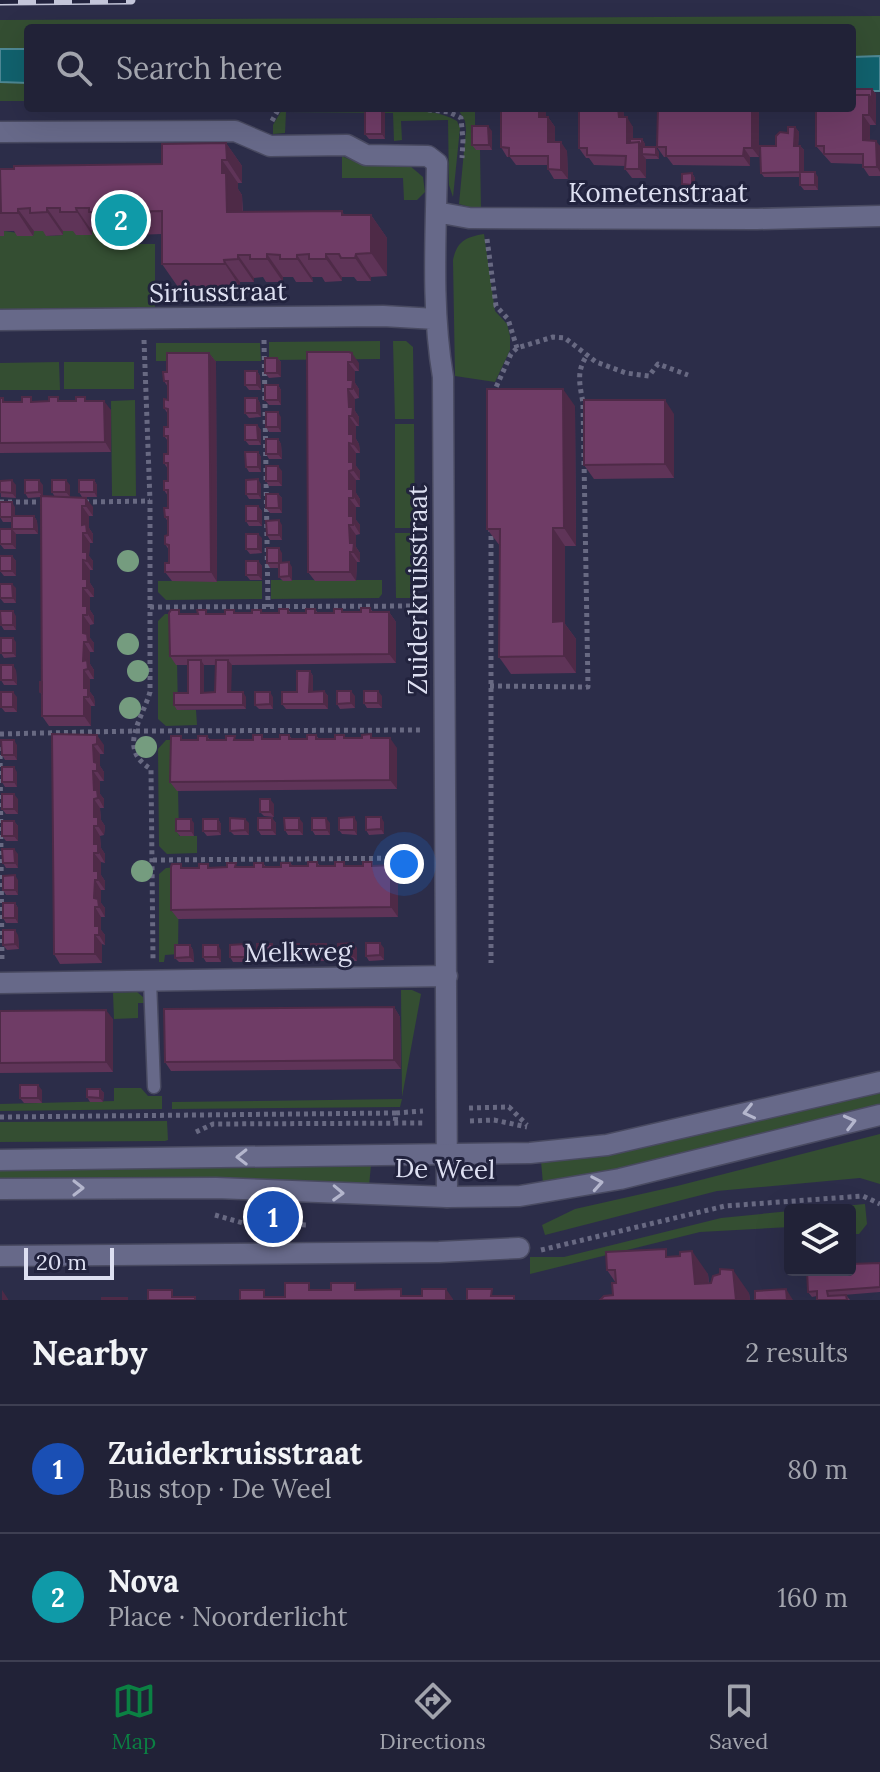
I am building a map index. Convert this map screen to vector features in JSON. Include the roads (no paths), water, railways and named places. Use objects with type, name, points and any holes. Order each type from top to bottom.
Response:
[{"type":"street","name":"Zuiderkruisstraat","points":[[0,132],[235,131],[270,146],[347,145],[366,155],[428,156],[437,163],[436,319],[438,357],[443,377],[447,1197]]},
{"type":"street","name":"Kometenstraat","points":[[436,212],[485,219],[880,216]]},
{"type":"street","name":"Siriusstraat","points":[[0,320],[383,316],[436,319]]},
{"type":"street","name":"Melkweg","points":[[1,983],[447,976]]},
{"type":"street","name":"De Weel","points":[[0,1160],[516,1154],[607,1145],[880,1082]]},
{"type":"street","name":"De Weel","points":[[0,1189],[216,1188],[447,1197],[520,1196],[620,1179],[880,1115]]},
{"type":"street","points":[[0,1256],[427,1252],[519,1248]]},
{"type":"lane","points":[[150,980],[154,1087]]},
{"type":"railway","points":[[0,1],[131,0]]},
{"type":"place","name":"Nova","points":[[121,220]]},
{"type":"place","name":"Zuiderkruisstraat","points":[[273,1217]]}]
